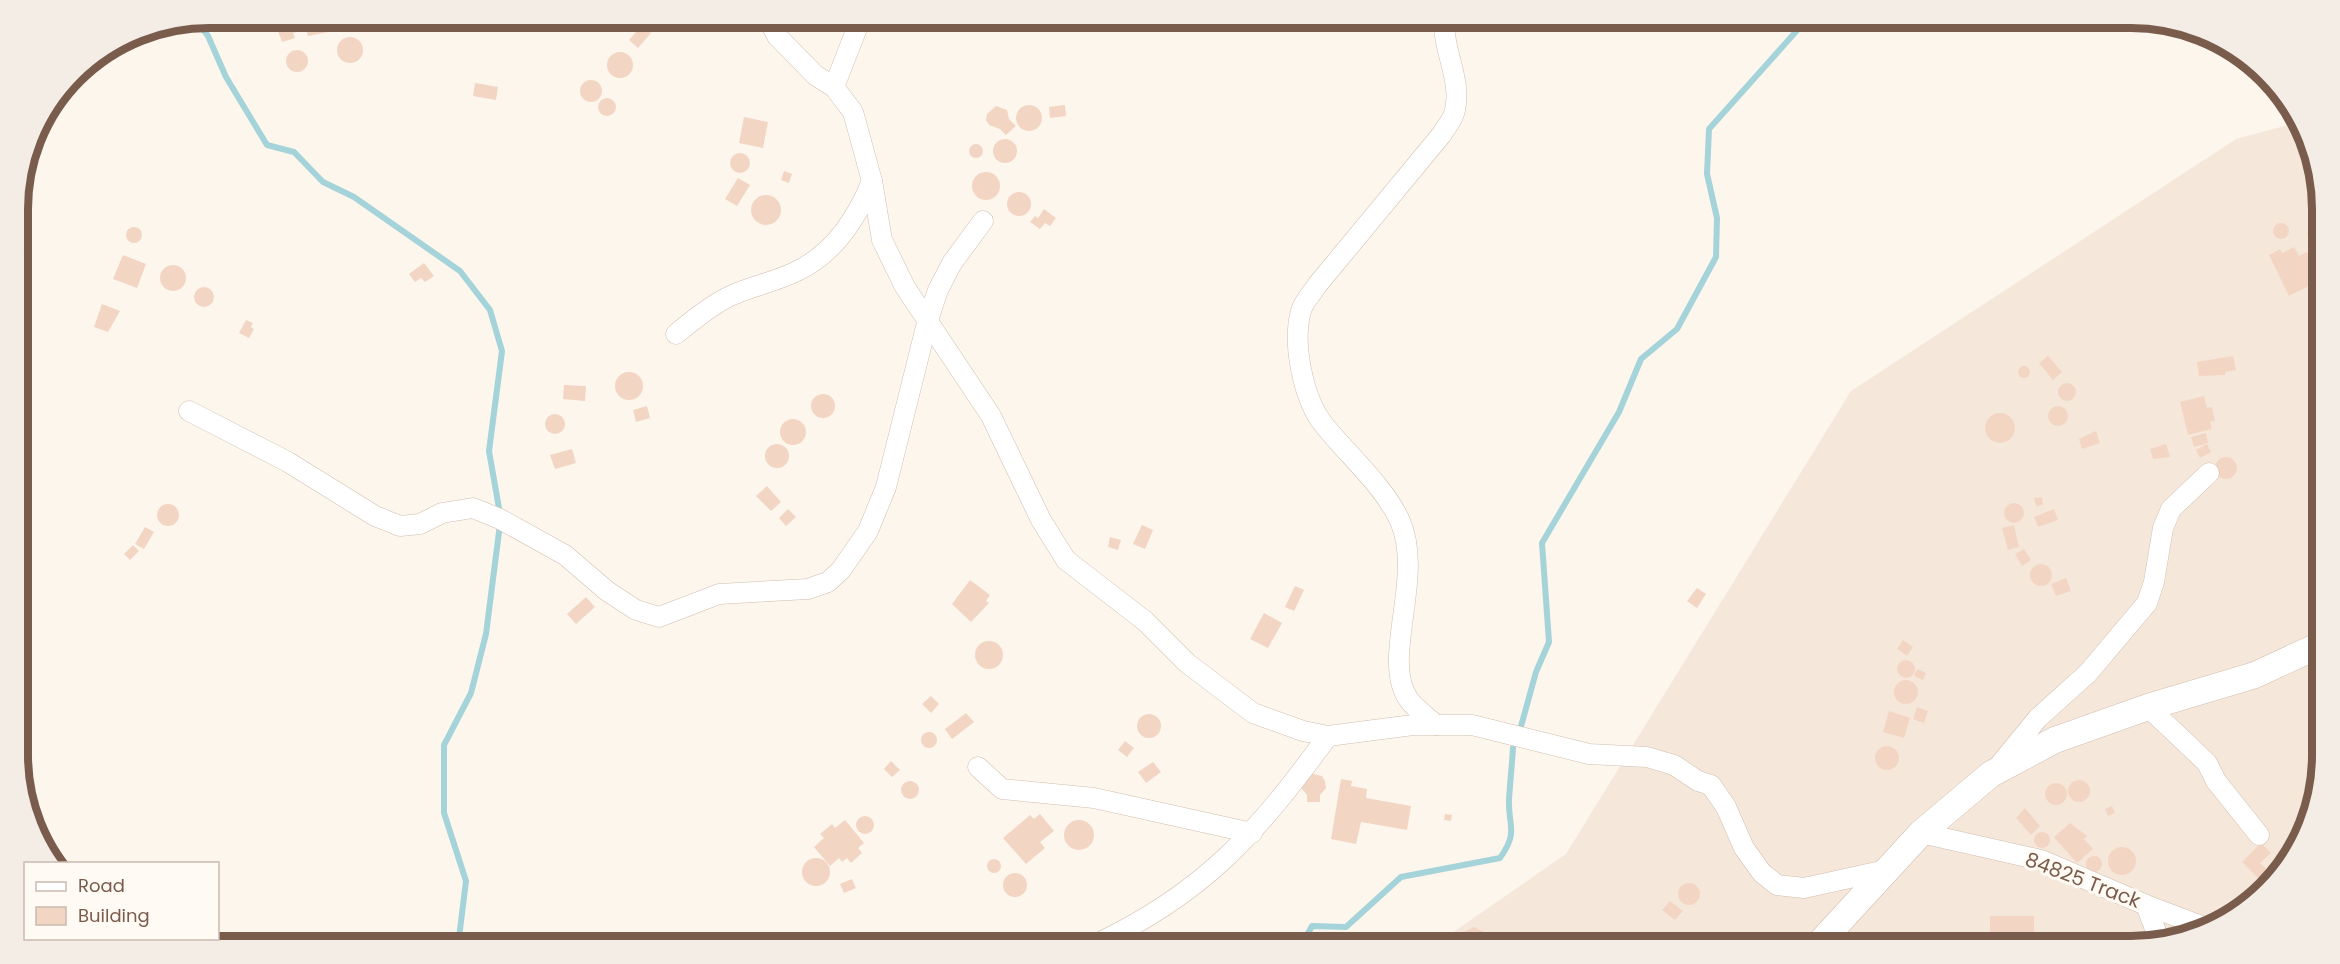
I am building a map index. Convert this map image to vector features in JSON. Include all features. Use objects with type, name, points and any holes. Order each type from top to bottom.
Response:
[{"type":"street","points":[[774,29],[777,36],[815,75],[834,87],[853,112],[872,182],[882,240],[905,287],[927,323],[991,416],[1041,520],[1066,560],[1145,621],[1187,663],[1253,714],[1303,731],[1328,736],[1413,725],[1472,725],[1589,754],[1647,757],[1674,765],[1698,781],[1711,785],[1726,807],[1744,848],[1762,873],[1777,885],[1804,888],[1886,870]]},
{"type":"street","points":[[834,87],[857,29]]},
{"type":"street","points":[[1436,725],[1409,700],[1400,681],[1398,658],[1410,562],[1400,522],[1386,499],[1322,422],[1300,368],[1297,336],[1301,309],[1318,284],[1442,134],[1455,112],[1457,89],[1443,36],[1443,29]]},
{"type":"street","points":[[676,334],[702,313],[729,297],[797,271],[820,256],[843,234],[860,211],[872,182]]},
{"type":"street","points":[[189,411],[288,462],[375,516],[400,526],[420,524],[442,513],[473,508],[500,519],[565,555],[636,610],[659,617],[719,594],[808,589],[828,582],[842,570],[868,531],[886,487],[927,323],[939,290],[952,263],[983,221]]},
{"type":"street","points":[[1826,935],[1921,833],[1991,774],[2037,718],[2088,673],[2147,603],[2154,582],[2163,528],[2171,509],[2209,473]]},
{"type":"street","points":[[1991,774],[2055,740],[2148,707],[2255,675],[2312,649]]},
{"type":"street","points":[[2148,707],[2207,763],[2216,781],[2259,835]]},
{"type":"street","points":[[1112,936],[1167,906],[1215,870],[1252,833],[1328,736]]},
{"type":"street","points":[[978,767],[1002,789],[1104,799],[1252,833]]},
{"type":"street","name":"84825 Track","points":[[1921,833],[2041,860],[2146,905],[2196,923]]},
{"type":"street","points":[[2146,905],[2157,933]]},
{"type":"shaded area","points":[[2290,124],[2298,140],[2305,163],[2312,210],[2312,754],[2308,789],[2298,824],[2274,865],[2258,882],[2241,898],[2200,922],[2177,929],[2142,935],[1448,935],[1566,854],[1851,391],[2236,139]]},
{"type":"building","points":[[277,29],[303,29],[293,33],[295,38],[282,42]]},
{"type":"building","points":[[306,29],[343,29],[308,36]]},
{"type":"building","points":[[639,29],[646,29],[651,33],[638,48],[629,40]]},
{"type":"building","points":[[350,37],[359,41],[363,50],[359,59],[350,63],[341,59],[337,50],[341,41]]},
{"type":"building","points":[[297,50],[305,53],[308,61],[305,69],[297,72],[289,69],[286,61],[289,53]]},
{"type":"building","points":[[620,52],[629,56],[633,65],[629,74],[620,78],[611,74],[607,65],[611,56]]},
{"type":"building","points":[[591,80],[599,83],[602,91],[599,99],[591,102],[583,99],[580,91],[583,83]]},
{"type":"building","points":[[475,83],[498,87],[496,100],[473,96]]},
{"type":"building","points":[[603,98],[611,98],[616,103],[614,114],[603,116],[598,111],[598,103]]},
{"type":"building","points":[[1029,105],[1038,109],[1042,118],[1038,127],[1029,131],[1020,127],[1016,118],[1020,109]]},
{"type":"building","points":[[1065,105],[1066,116],[1050,118],[1049,107]]},
{"type":"building","points":[[996,106],[1007,110],[1009,119],[1016,126],[1006,135],[1000,129],[989,125],[986,120],[987,114]]},
{"type":"building","points":[[744,117],[768,122],[763,148],[739,143]]},
{"type":"building","points":[[1005,139],[1014,142],[1017,151],[1014,160],[1005,163],[996,160],[993,151],[996,142]]},
{"type":"building","points":[[973,144],[979,144],[983,151],[979,158],[973,158],[969,154],[969,148]]},
{"type":"building","points":[[740,153],[747,156],[750,163],[747,170],[740,173],[733,170],[730,163],[733,156]]},
{"type":"building","points":[[784,171],[792,174],[789,183],[781,180]]},
{"type":"building","points":[[986,172],[996,176],[1000,186],[996,196],[986,200],[976,196],[972,186],[976,176]]},
{"type":"building","points":[[738,178],[750,185],[737,206],[725,199]]},
{"type":"building","points":[[1019,192],[1024,193],[1030,199],[1030,209],[1024,215],[1019,216],[1014,215],[1008,209],[1007,204],[1008,199],[1014,193]]},
{"type":"building","points":[[766,195],[772,196],[780,204],[780,216],[772,224],[766,225],[760,224],[752,216],[751,210],[752,204],[760,196]]},
{"type":"building","points":[[1044,209],[1056,218],[1050,226],[1045,223],[1040,229],[1030,222],[1035,216],[1038,218]]},
{"type":"building","points":[[2312,221],[2312,238],[2307,235]]},
{"type":"building","points":[[2281,223],[2289,231],[2281,239],[2273,231]]},
{"type":"building","points":[[131,227],[137,227],[142,235],[140,241],[131,243],[126,238],[126,232]]},
{"type":"building","points":[[2294,247],[2299,256],[2307,252],[2312,260],[2312,284],[2289,296],[2269,255],[2280,249],[2282,253]]},
{"type":"building","points":[[123,255],[146,264],[137,288],[113,279]]},
{"type":"building","points":[[424,263],[434,276],[425,282],[421,278],[415,282],[409,274]]},
{"type":"building","points":[[173,265],[182,269],[186,278],[182,287],[173,291],[164,287],[160,278],[164,269]]},
{"type":"building","points":[[204,287],[211,290],[214,297],[211,304],[204,307],[197,304],[194,297],[197,290]]},
{"type":"building","points":[[102,304],[120,311],[108,332],[94,327]]},
{"type":"building","points":[[246,320],[253,323],[251,327],[254,329],[249,338],[239,333]]},
{"type":"building","points":[[2048,356],[2062,372],[2053,380],[2039,363]]},
{"type":"building","points":[[2233,356],[2236,370],[2225,372],[2225,375],[2199,376],[2197,362]]},
{"type":"building","points":[[2026,366],[2030,372],[2026,378],[2022,378],[2018,370]]},
{"type":"building","points":[[629,372],[639,376],[643,386],[639,396],[629,400],[619,396],[615,386],[619,376]]},
{"type":"building","points":[[2063,383],[2071,383],[2076,388],[2074,399],[2063,401],[2058,396],[2058,388]]},
{"type":"building","points":[[564,385],[586,386],[585,401],[563,399]]},
{"type":"building","points":[[823,394],[828,395],[834,401],[834,411],[828,417],[823,418],[818,417],[812,411],[811,406],[812,401],[818,395]]},
{"type":"building","points":[[2204,396],[2207,408],[2212,407],[2215,421],[2210,422],[2212,429],[2188,435],[2180,402]]},
{"type":"building","points":[[647,406],[650,418],[636,422],[633,410]]},
{"type":"building","points":[[2058,406],[2065,409],[2068,416],[2065,423],[2058,426],[2051,423],[2048,416],[2051,409]]},
{"type":"building","points":[[2000,413],[2011,417],[2015,428],[2011,439],[2000,443],[1989,439],[1985,428],[1989,417]]},
{"type":"building","points":[[555,414],[562,417],[565,424],[562,431],[555,434],[548,431],[545,424],[548,417]]},
{"type":"building","points":[[793,419],[802,423],[806,432],[802,441],[793,445],[784,441],[780,432],[784,423]]},
{"type":"building","points":[[2096,431],[2100,443],[2082,449],[2079,439]]},
{"type":"building","points":[[2206,433],[2208,443],[2194,447],[2191,437]]},
{"type":"building","points":[[777,444],[782,445],[788,451],[788,461],[782,467],[777,468],[772,467],[766,461],[765,456],[766,451],[772,445]]},
{"type":"building","points":[[2166,444],[2170,457],[2153,459],[2150,449]]},
{"type":"building","points":[[2207,444],[2211,452],[2200,458],[2196,450]]},
{"type":"building","points":[[572,449],[576,463],[555,469],[550,455]]},
{"type":"building","points":[[2226,457],[2234,460],[2237,468],[2234,476],[2226,479],[2218,476],[2215,468],[2218,460]]},
{"type":"building","points":[[767,486],[781,502],[771,511],[756,496]]},
{"type":"building","points":[[2042,497],[2043,505],[2036,506],[2034,498]]},
{"type":"building","points":[[2014,503],[2021,506],[2024,513],[2021,520],[2014,523],[2007,520],[2004,513],[2007,506]]},
{"type":"building","points":[[168,504],[176,507],[179,515],[176,523],[168,526],[160,523],[157,515],[160,507]]},
{"type":"building","points":[[788,509],[796,517],[786,526],[779,518]]},
{"type":"building","points":[[2054,509],[2058,520],[2038,527],[2034,517]]},
{"type":"building","points":[[1142,525],[1153,530],[1145,549],[1133,544]]},
{"type":"building","points":[[2014,525],[2019,547],[2008,550],[2002,528]]},
{"type":"building","points":[[145,527],[154,532],[144,549],[135,544]]},
{"type":"building","points":[[1110,537],[1121,540],[1118,550],[1108,547]]},
{"type":"building","points":[[133,545],[139,551],[130,560],[124,554]]},
{"type":"building","points":[[2024,549],[2031,560],[2022,566],[2015,554]]},
{"type":"building","points":[[2041,564],[2049,567],[2052,575],[2049,583],[2041,586],[2033,583],[2030,575],[2033,567]]},
{"type":"building","points":[[2066,578],[2071,591],[2056,596],[2051,584]]},
{"type":"building","points":[[970,580],[990,595],[986,601],[989,603],[971,622],[952,604]]},
{"type":"building","points":[[1295,586],[1304,590],[1294,611],[1285,607]]},
{"type":"building","points":[[1697,588],[1706,594],[1697,608],[1687,601]]},
{"type":"building","points":[[586,597],[595,607],[576,624],[567,614]]},
{"type":"building","points":[[1264,613],[1282,623],[1268,648],[1250,639]]},
{"type":"building","points":[[1903,640],[1913,647],[1907,656],[1897,649]]},
{"type":"building","points":[[989,641],[999,645],[1003,655],[999,665],[989,669],[979,665],[975,655],[979,645]]},
{"type":"building","points":[[1906,660],[1912,663],[1915,669],[1912,675],[1906,678],[1900,675],[1897,669],[1900,663]]},
{"type":"building","points":[[1917,669],[1926,673],[1923,680],[1914,676]]},
{"type":"building","points":[[1906,680],[1914,684],[1918,692],[1914,700],[1906,704],[1898,700],[1894,692],[1898,684]]},
{"type":"building","points":[[931,696],[939,704],[931,713],[922,704]]},
{"type":"building","points":[[1917,707],[1928,711],[1924,723],[1913,719]]},
{"type":"building","points":[[1889,711],[1910,718],[1904,738],[1883,732]]},
{"type":"building","points":[[966,713],[974,722],[952,739],[945,729]]},
{"type":"building","points":[[1149,714],[1154,715],[1160,721],[1160,731],[1154,737],[1149,738],[1144,737],[1138,731],[1137,726],[1138,721],[1144,715]]},
{"type":"building","points":[[926,732],[932,732],[937,740],[935,746],[926,748],[921,743],[921,737]]},
{"type":"building","points":[[1125,741],[1134,748],[1127,757],[1118,750]]},
{"type":"building","points":[[1887,746],[1892,747],[1898,753],[1898,763],[1892,769],[1887,770],[1882,769],[1876,763],[1875,758],[1876,753],[1882,747]]},
{"type":"building","points":[[891,761],[900,770],[892,777],[884,769]]},
{"type":"building","points":[[1153,762],[1161,772],[1146,783],[1138,772]]},
{"type":"building","points":[[1309,773],[1322,776],[1325,781],[1326,788],[1320,795],[1320,802],[1307,802],[1307,795],[1302,789],[1301,783]]},
{"type":"building","points":[[1341,779],[1352,781],[1351,786],[1367,789],[1366,798],[1411,806],[1407,830],[1361,822],[1356,844],[1331,839]]},
{"type":"building","points":[[2079,780],[2087,783],[2090,791],[2087,799],[2079,802],[2071,799],[2068,791],[2071,783]]},
{"type":"building","points":[[906,781],[914,781],[919,786],[917,797],[906,799],[901,794],[901,786]]},
{"type":"building","points":[[2056,783],[2066,790],[2067,794],[2060,804],[2056,805],[2046,798],[2045,794],[2052,784]]},
{"type":"building","points":[[2112,806],[2115,813],[2108,816],[2105,809]]},
{"type":"building","points":[[2025,808],[2040,826],[2031,835],[2016,818]]},
{"type":"building","points":[[1040,814],[1054,831],[1040,842],[1045,848],[1026,864],[1003,838],[1030,815],[1034,819]]},
{"type":"building","points":[[1445,814],[1452,815],[1451,821],[1444,820]]},
{"type":"building","points":[[865,816],[871,819],[874,825],[871,831],[865,834],[859,831],[856,825],[859,819]]},
{"type":"building","points":[[845,820],[864,843],[858,848],[862,853],[851,863],[847,858],[842,862],[839,858],[830,866],[814,847],[824,838],[820,834],[832,824],[835,828]]},
{"type":"building","points":[[1079,820],[1089,825],[1094,835],[1089,845],[1079,850],[1069,845],[1064,835],[1069,825]]},
{"type":"building","points":[[2070,823],[2087,836],[2084,839],[2093,849],[2077,863],[2054,837]]},
{"type":"building","points":[[2042,832],[2048,834],[2050,840],[2048,846],[2042,848],[2036,846],[2034,840],[2036,834]]},
{"type":"building","points":[[2261,843],[2271,853],[2260,863],[2268,871],[2260,880],[2242,862]]},
{"type":"building","points":[[2122,847],[2132,851],[2136,861],[2132,871],[2122,875],[2112,871],[2108,861],[2112,851]]},
{"type":"building","points":[[2094,856],[2102,864],[2094,872],[2086,864]]},
{"type":"building","points":[[816,858],[826,862],[830,872],[826,882],[816,886],[806,882],[802,872],[806,862]]},
{"type":"building","points":[[991,859],[997,859],[1001,866],[997,873],[991,873],[987,869],[987,863]]},
{"type":"building","points":[[1015,873],[1024,876],[1027,885],[1024,894],[1015,897],[1006,894],[1003,885],[1006,876]]},
{"type":"building","points":[[852,879],[856,888],[844,893],[840,884]]},
{"type":"building","points":[[1689,883],[1697,886],[1700,894],[1697,902],[1689,905],[1681,902],[1678,894],[1681,886]]},
{"type":"building","points":[[1670,901],[1683,911],[1675,920],[1662,910]]},
{"type":"building","points":[[1990,916],[2034,916],[2034,935],[1990,935]]},
{"type":"building","points":[[1474,927],[1486,935],[1461,935]]},
{"type":"waterway","points":[[203,29],[226,77],[267,145],[294,152],[323,182],[354,197],[460,271],[490,310],[502,351],[489,451],[500,514]]},
{"type":"waterway","points":[[1520,730],[1536,672],[1549,642],[1542,543],[1619,412],[1641,359],[1677,329],[1716,257],[1717,218],[1707,174],[1709,129],[1798,29]]},
{"type":"waterway","points":[[459,936],[466,881],[444,813],[444,745],[471,693],[486,634],[500,524]]},
{"type":"waterway","points":[[1307,935],[1312,926],[1346,927],[1401,877],[1500,858],[1511,835],[1509,800],[1513,748]]}]
